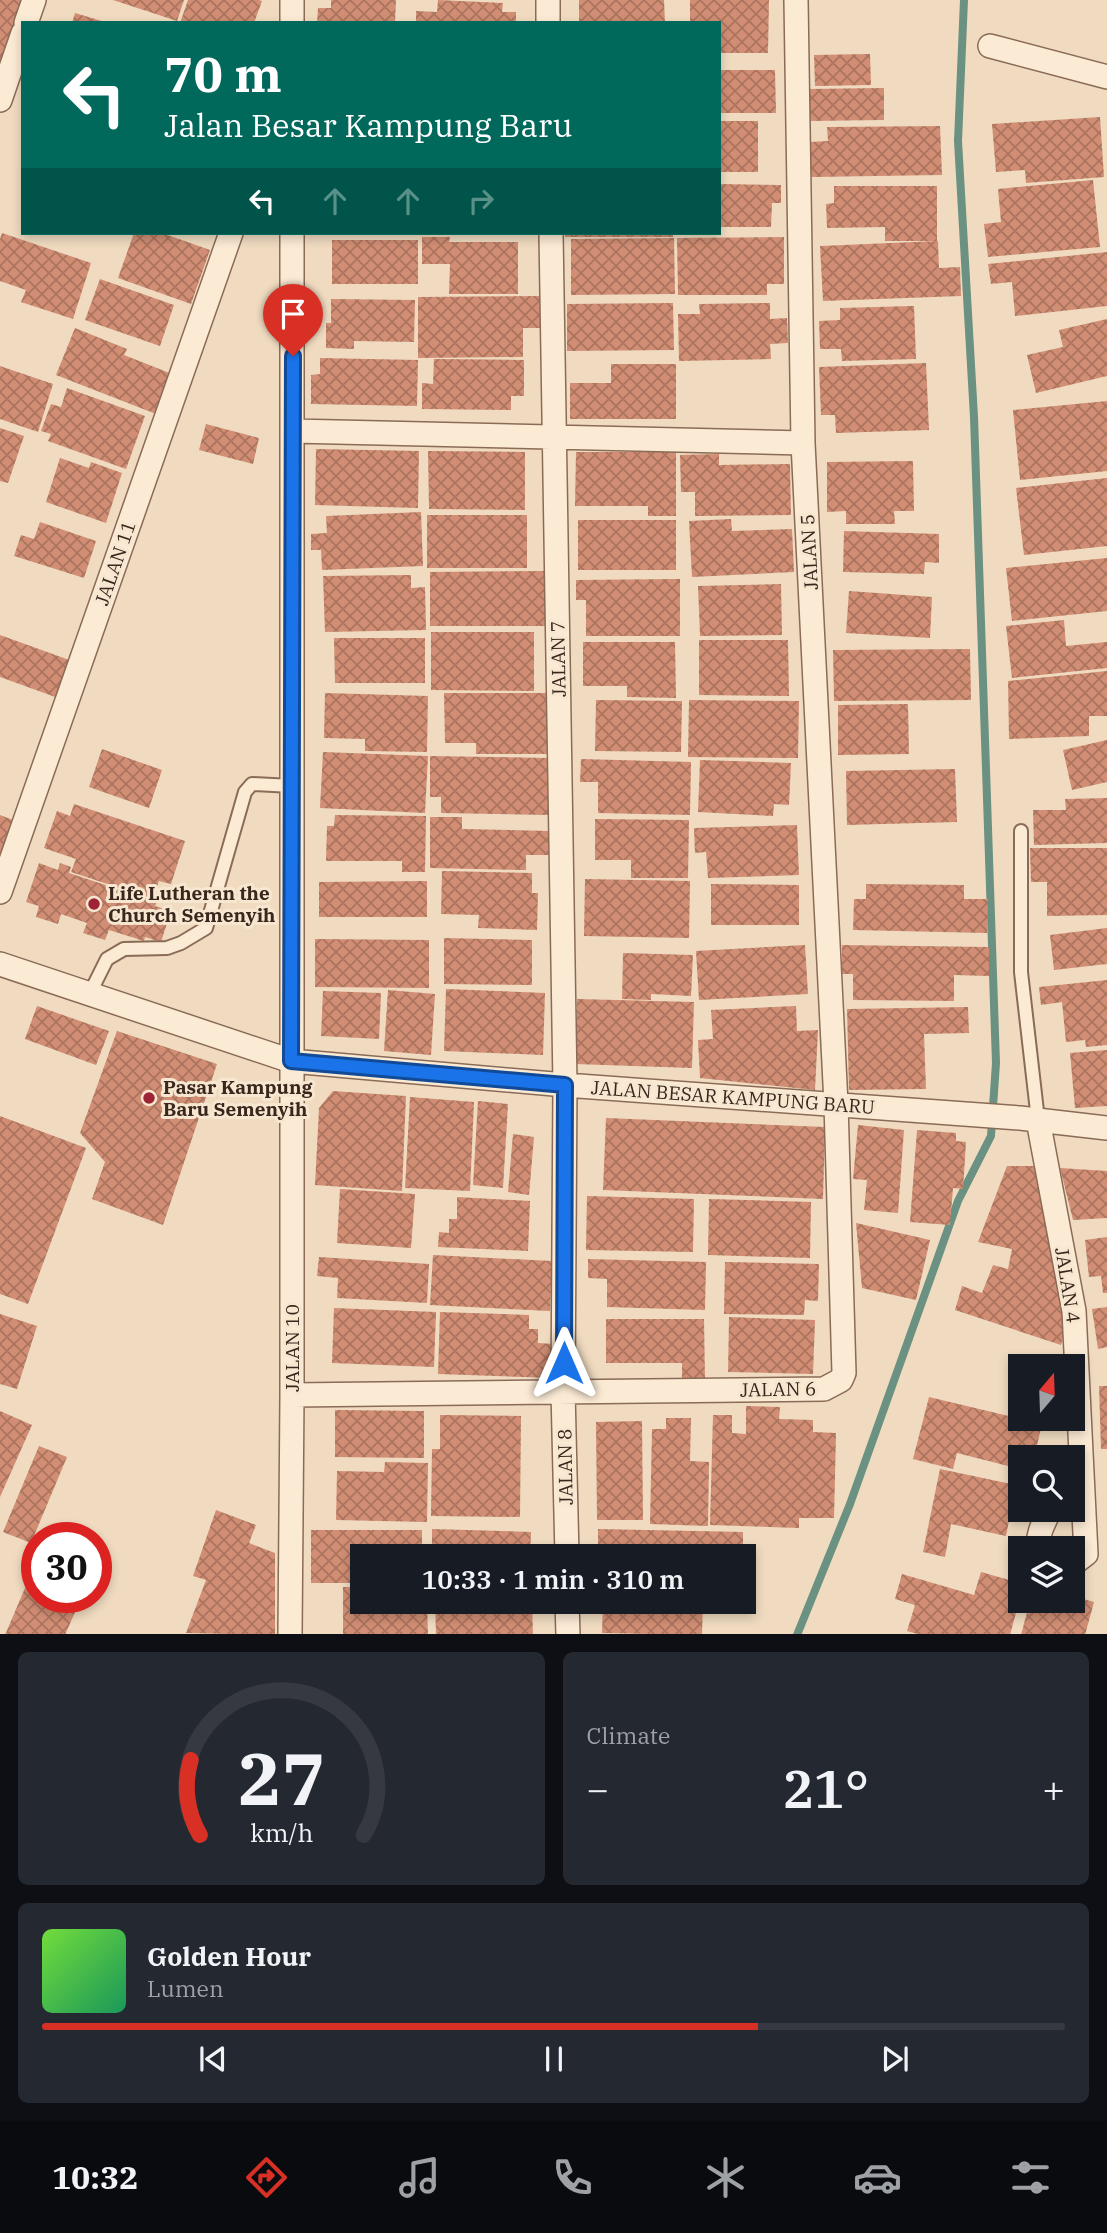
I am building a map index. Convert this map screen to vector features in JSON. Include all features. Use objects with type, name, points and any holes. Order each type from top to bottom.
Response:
[{"type":"street","points":[[27,21],[34,0]]},
{"type":"street","points":[[292,0],[292,21]]},
{"type":"street","points":[[548,0],[548,21]]},
{"type":"street","name":"JALAN 5","points":[[796,0],[803,443],[836,1104]]},
{"type":"street","points":[[0,99],[21,39]]},
{"type":"street","points":[[990,46],[1107,77]]},
{"type":"street","name":"JALAN 11","points":[[0,892],[230,235]]},
{"type":"street","name":"JALAN 10","points":[[290,1634],[292,235]]},
{"type":"street","name":"JALAN 7","points":[[551,235],[565,1085]]},
{"type":"street","points":[[293,431],[803,443]]},
{"type":"street","name":"JALAN BESAR KAMPUNG BARU","points":[[0,964],[291,1061],[565,1085],[972,1114],[1107,1128]]},
{"type":"street","name":"JALAN 8","points":[[565,1085],[563,1391],[566,1544]]},
{"type":"street","name":"JALAN 6","points":[[563,1391],[824,1389],[841,1380],[845,1361],[836,1104]]},
{"type":"street","name":"JALAN 4","points":[[1029,1119],[1074,1311],[1077,1445]]},
{"type":"street","points":[[292,1395],[563,1391]]},
{"type":"street","points":[[567,1614],[568,1634]]},
{"type":"lane","points":[[89,995],[107,959],[124,949],[167,948],[206,928],[245,792],[252,784],[292,786]]},
{"type":"lane","points":[[1021,831],[1021,972],[1029,1119]]},
{"type":"building","points":[[0,0],[26,0],[0,75]]},
{"type":"building","points":[[113,0],[184,0],[177,21]]},
{"type":"building","points":[[188,0],[262,1],[255,21],[181,21]]},
{"type":"building","points":[[331,0],[396,0],[395,21],[317,21],[318,8],[331,8]]},
{"type":"building","points":[[438,0],[503,3],[502,12],[516,12],[516,21],[416,21],[416,11],[437,12]]},
{"type":"building","points":[[579,0],[664,0],[665,21],[579,21]]},
{"type":"building","points":[[690,0],[769,0],[768,53],[721,53],[721,21],[690,21]]},
{"type":"building","points":[[75,13],[102,21],[73,21]]},
{"type":"building","points":[[870,54],[871,85],[815,86],[814,55]]},
{"type":"building","points":[[721,70],[775,70],[776,113],[721,113]]},
{"type":"building","points":[[884,88],[884,120],[807,121],[807,89]]},
{"type":"building","points":[[1100,117],[1104,177],[1026,183],[1025,170],[996,172],[992,124]]},
{"type":"building","points":[[721,121],[758,121],[758,172],[721,172]]},
{"type":"building","points":[[940,126],[942,175],[811,177],[810,142],[828,141],[827,127]]},
{"type":"building","points":[[1093,180],[1100,247],[988,257],[984,224],[1001,222],[998,189]]},
{"type":"building","points":[[721,184],[781,185],[781,203],[772,203],[771,227],[721,227]]},
{"type":"building","points":[[834,186],[937,186],[937,241],[885,241],[885,227],[827,228],[826,204],[834,203]]},
{"type":"building","points":[[2,233],[91,263],[73,319],[21,302],[26,290],[0,281]]},
{"type":"building","points":[[133,235],[168,235],[210,250],[191,304],[118,278]]},
{"type":"building","points":[[565,235],[673,235],[673,237]]},
{"type":"building","points":[[422,237],[450,237],[449,242],[518,242],[518,294],[449,294],[450,264],[422,264]]},
{"type":"building","points":[[784,237],[784,284],[767,284],[767,295],[678,295],[677,238]]},
{"type":"building","points":[[674,238],[675,294],[571,295],[571,239]]},
{"type":"building","points":[[332,240],[418,240],[418,284],[332,284]]},
{"type":"building","points":[[938,241],[939,268],[960,267],[961,296],[823,301],[820,246]]},
{"type":"building","points":[[1107,252],[1107,306],[1015,316],[1012,282],[991,284],[988,264]]},
{"type":"building","points":[[100,279],[174,305],[160,346],[85,320]]},
{"type":"building","points":[[540,296],[540,328],[523,328],[523,357],[418,358],[418,297]]},
{"type":"building","points":[[331,299],[415,300],[414,342],[354,341],[354,349],[326,348],[326,323],[331,323]]},
{"type":"building","points":[[673,303],[674,350],[567,351],[567,304]]},
{"type":"building","points":[[770,303],[770,319],[787,318],[788,343],[770,344],[771,359],[679,361],[678,314],[700,314],[699,304]]},
{"type":"building","points":[[914,306],[916,359],[842,361],[841,349],[820,349],[819,321],[840,320],[840,308]]},
{"type":"building","points":[[1107,319],[1107,376],[1036,393],[1027,355],[1063,347],[1059,330]]},
{"type":"building","points":[[75,328],[127,349],[124,355],[172,374],[156,414],[56,375]]},
{"type":"building","points":[[320,358],[418,360],[417,406],[311,404],[311,375],[320,374]]},
{"type":"building","points":[[434,359],[524,360],[524,396],[511,396],[511,410],[422,409],[422,383],[433,384]]},
{"type":"building","points":[[926,363],[929,430],[836,433],[835,415],[821,415],[819,367]]},
{"type":"building","points":[[611,364],[676,364],[676,419],[570,419],[570,383],[611,383]]},
{"type":"building","points":[[0,366],[53,384],[38,432],[0,419]]},
{"type":"building","points":[[67,388],[145,416],[126,469],[48,441],[51,434],[41,431],[51,404],[61,407]]},
{"type":"building","points":[[1107,401],[1107,471],[1020,480],[1013,410]]},
{"type":"building","points":[[206,424],[259,438],[253,464],[199,450]]},
{"type":"building","points":[[0,428],[24,436],[8,483],[0,481]]},
{"type":"building","points":[[316,449],[419,451],[418,508],[315,505]]},
{"type":"building","points":[[428,451],[525,452],[525,510],[429,509]]},
{"type":"building","points":[[576,452],[676,452],[676,516],[648,516],[648,506],[575,506]]},
{"type":"building","points":[[719,454],[719,465],[790,464],[791,515],[695,516],[695,492],[681,492],[680,455]]},
{"type":"building","points":[[60,458],[89,468],[91,462],[122,473],[106,523],[46,502]]},
{"type":"building","points":[[913,461],[914,511],[894,511],[895,524],[846,524],[846,511],[827,512],[827,462]]},
{"type":"building","points":[[1107,478],[1107,546],[1024,555],[1016,488]]},
{"type":"building","points":[[421,512],[423,566],[322,570],[321,550],[311,550],[311,534],[327,533],[326,516]]},
{"type":"building","points":[[427,515],[527,515],[527,568],[427,568]]},
{"type":"building","points":[[731,519],[732,531],[792,529],[794,572],[692,577],[689,521]]},
{"type":"building","points":[[578,520],[676,520],[676,570],[578,570]]},
{"type":"building","points":[[40,522],[96,541],[84,578],[14,556],[21,535],[34,539]]},
{"type":"building","points":[[844,531],[939,534],[939,563],[925,562],[924,574],[843,572]]},
{"type":"building","points":[[1107,558],[1107,611],[1012,621],[1006,568]]},
{"type":"building","points":[[548,571],[548,626],[430,626],[430,572]]},
{"type":"building","points":[[411,575],[411,588],[425,587],[426,630],[325,632],[323,576]]},
{"type":"building","points":[[680,579],[680,636],[586,636],[586,600],[576,600],[576,580]]},
{"type":"building","points":[[781,584],[782,635],[700,636],[698,586]]},
{"type":"building","points":[[849,591],[932,597],[930,638],[846,633]]},
{"type":"building","points":[[1064,620],[1066,646],[1107,642],[1107,668],[1012,678],[1006,626]]},
{"type":"building","points":[[431,632],[534,632],[534,691],[431,690]]},
{"type":"building","points":[[0,635],[72,661],[58,698],[0,677]]},
{"type":"building","points":[[334,638],[425,638],[425,683],[335,683]]},
{"type":"building","points":[[699,640],[788,640],[789,696],[699,695]]},
{"type":"building","points":[[583,642],[675,642],[676,698],[627,697],[627,686],[583,686]]},
{"type":"building","points":[[970,649],[971,700],[834,701],[833,650]]},
{"type":"building","points":[[1107,671],[1107,716],[1089,716],[1089,736],[1009,739],[1008,681]]},
{"type":"building","points":[[325,693],[428,696],[427,752],[365,751],[365,739],[324,738]]},
{"type":"building","points":[[444,693],[548,693],[548,754],[476,754],[476,743],[445,743]]},
{"type":"building","points":[[596,700],[682,701],[681,752],[595,751]]},
{"type":"building","points":[[689,700],[799,701],[798,758],[688,757]]},
{"type":"building","points":[[908,704],[909,754],[838,755],[838,705]]},
{"type":"building","points":[[1107,740],[1107,782],[1072,790],[1063,750]]},
{"type":"building","points":[[102,749],[162,770],[149,808],[89,787]]},
{"type":"building","points":[[323,752],[428,756],[425,813],[320,808]]},
{"type":"building","points":[[430,756],[549,758],[548,815],[441,813],[441,797],[430,797]]},
{"type":"building","points":[[581,759],[691,762],[690,815],[598,813],[598,782],[580,782]]},
{"type":"building","points":[[700,760],[791,763],[789,805],[774,804],[773,816],[698,812]]},
{"type":"building","points":[[955,769],[957,822],[847,825],[846,771]]},
{"type":"building","points":[[1107,798],[1107,843],[1034,845],[1033,810],[1066,810],[1065,799]]},
{"type":"building","points":[[74,804],[185,841],[171,884],[159,881],[153,899],[71,872],[76,859],[44,848],[57,811],[70,816]]},
{"type":"building","points":[[0,815],[13,820],[0,855]]},
{"type":"building","points":[[335,815],[426,816],[425,872],[402,872],[402,861],[326,861],[327,826],[334,826]]},
{"type":"building","points":[[430,817],[462,817],[462,829],[550,831],[549,855],[526,855],[526,870],[430,868]]},
{"type":"building","points":[[595,819],[689,820],[688,878],[631,878],[631,860],[595,860]]},
{"type":"building","points":[[797,825],[799,875],[708,878],[706,852],[695,853],[694,828]]},
{"type":"building","points":[[1030,848],[1107,848],[1107,915],[1047,916],[1047,882],[1031,882]]},
{"type":"building","name":"Life Lutheran the Church Semenyih","points":[[39,863],[58,870],[60,863],[71,867],[69,873],[157,902],[155,906],[171,911],[161,942],[145,937],[144,941],[109,930],[105,940],[83,933],[87,923],[61,914],[58,924],[36,917],[39,906],[26,902]]},
{"type":"building","points":[[442,871],[532,873],[532,893],[538,893],[537,930],[478,928],[479,915],[441,914]]},
{"type":"building","points":[[585,879],[690,881],[689,938],[584,936]]},
{"type":"building","points":[[427,881],[427,917],[319,917],[319,882]]},
{"type":"building","points":[[711,884],[799,885],[799,925],[711,925]]},
{"type":"building","points":[[866,884],[964,885],[964,899],[988,899],[987,933],[853,930],[854,899],[866,899]]},
{"type":"building","points":[[1107,928],[1107,964],[1054,970],[1050,935]]},
{"type":"building","points":[[444,938],[532,940],[532,985],[444,984]]},
{"type":"building","points":[[315,939],[429,940],[429,988],[315,987]]},
{"type":"building","points":[[805,945],[808,994],[699,1000],[696,951]]},
{"type":"building","points":[[842,945],[989,947],[989,976],[954,975],[954,1001],[853,1000],[853,974],[842,974]]},
{"type":"building","points":[[623,953],[693,955],[691,996],[651,994],[651,1000],[622,999]]},
{"type":"building","points":[[1107,980],[1107,1045],[1086,1047],[1085,1040],[1066,1042],[1062,1002],[1041,1005],[1039,987]]},
{"type":"building","points":[[446,989],[545,993],[543,1055],[444,1051]]},
{"type":"building","points":[[388,990],[435,994],[431,1055],[384,1051]]},
{"type":"building","points":[[323,991],[381,993],[379,1039],[321,1036]]},
{"type":"building","points":[[577,999],[694,1002],[692,1068],[575,1064]]},
{"type":"building","points":[[37,1006],[109,1031],[96,1065],[25,1039]]},
{"type":"building","points":[[796,1006],[797,1031],[818,1030],[815,1090],[700,1078],[698,1040],[713,1039],[711,1010]]},
{"type":"building","points":[[968,1007],[969,1033],[924,1034],[926,1089],[849,1090],[847,1009]]},
{"type":"building","name":"Pasar Kampung Baru Semenyih","points":[[117,1031],[217,1064],[163,1225],[92,1199],[105,1162],[80,1133]]},
{"type":"building","points":[[1107,1050],[1107,1106],[1075,1108],[1070,1053]]},
{"type":"building","points":[[333,1091],[406,1096],[402,1191],[315,1185],[319,1108]]},
{"type":"building","points":[[410,1097],[474,1102],[470,1191],[405,1188]]},
{"type":"building","points":[[478,1101],[508,1104],[503,1188],[473,1185]]},
{"type":"building","points":[[0,1116],[86,1148],[28,1304],[0,1294]]},
{"type":"building","points":[[606,1118],[825,1127],[823,1199],[603,1190]]},
{"type":"building","points":[[858,1125],[904,1130],[898,1213],[864,1210],[867,1180],[853,1179]]},
{"type":"building","points":[[917,1130],[956,1133],[956,1141],[966,1142],[963,1189],[953,1188],[950,1225],[910,1222]]},
{"type":"building","points":[[513,1134],[534,1137],[529,1195],[508,1192]]},
{"type":"building","points":[[1007,1166],[1036,1166],[1067,1323],[1061,1345],[955,1310],[962,1286],[982,1293],[993,1265],[1008,1269],[1012,1249],[978,1242]]},
{"type":"building","points":[[1060,1168],[1107,1171],[1107,1218],[1073,1220]]},
{"type":"building","points":[[340,1189],[415,1194],[411,1248],[337,1243]]},
{"type":"building","points":[[587,1196],[694,1199],[693,1252],[586,1250]]},
{"type":"building","points":[[457,1197],[530,1201],[528,1251],[438,1247],[439,1232],[449,1233],[449,1219],[457,1219]]},
{"type":"building","points":[[709,1199],[811,1202],[810,1258],[708,1255]]},
{"type":"building","points":[[856,1223],[930,1240],[916,1300],[862,1288]]},
{"type":"building","points":[[1107,1237],[1107,1293],[1103,1293],[1101,1276],[1089,1277],[1085,1240]]},
{"type":"building","points":[[433,1255],[552,1261],[550,1311],[430,1305]]},
{"type":"building","points":[[319,1257],[429,1264],[427,1303],[337,1298],[338,1278],[317,1276]]},
{"type":"building","points":[[588,1259],[706,1262],[705,1310],[607,1307],[607,1279],[588,1278]]},
{"type":"building","points":[[725,1262],[819,1264],[818,1301],[805,1300],[804,1315],[724,1314]]},
{"type":"building","points":[[1107,1307],[1107,1347],[1098,1349],[1092,1309]]},
{"type":"building","points":[[334,1308],[436,1312],[434,1367],[332,1363]]},
{"type":"building","points":[[440,1312],[529,1315],[529,1329],[538,1329],[538,1343],[554,1344],[553,1378],[438,1374]]},
{"type":"building","points":[[0,1314],[37,1326],[17,1389],[0,1384]]},
{"type":"building","points":[[729,1317],[815,1320],[813,1374],[728,1372]]},
{"type":"building","points":[[606,1319],[704,1319],[705,1379],[682,1378],[682,1363],[606,1363]]},
{"type":"building","points":[[1099,1386],[1107,1386],[1107,1449],[1101,1449]]},
{"type":"building","points":[[929,1397],[1008,1416],[1008,1432],[1040,1432],[1037,1445],[1008,1445],[1008,1466],[957,1453],[953,1469],[913,1459]]},
{"type":"building","points":[[746,1406],[780,1407],[779,1419],[813,1420],[813,1432],[836,1433],[834,1518],[799,1518],[799,1528],[710,1525],[713,1415],[732,1415],[732,1433],[746,1434]]},
{"type":"building","points":[[335,1410],[424,1411],[424,1458],[335,1457]]},
{"type":"building","points":[[0,1411],[32,1425],[0,1497]]},
{"type":"building","points":[[440,1415],[521,1416],[520,1517],[431,1516],[432,1449],[440,1449]]},
{"type":"building","points":[[666,1418],[691,1418],[690,1461],[709,1462],[708,1526],[650,1524],[652,1429],[666,1429]]},
{"type":"building","points":[[642,1421],[643,1520],[597,1520],[596,1422]]},
{"type":"building","points":[[39,1446],[67,1457],[40,1522],[21,1522],[21,1539],[3,1532]]},
{"type":"building","points":[[385,1462],[428,1463],[427,1522],[336,1520],[337,1471],[384,1472]]},
{"type":"building","points":[[940,1469],[1008,1483],[1009,1522],[1006,1536],[951,1524],[945,1557],[923,1552]]},
{"type":"building","points":[[216,1510],[256,1525],[249,1543],[275,1553],[275,1634],[186,1633],[206,1580],[193,1576]]},
{"type":"building","points":[[432,1529],[531,1532],[530,1544],[432,1544]]},
{"type":"building","points":[[598,1529],[743,1532],[743,1544],[598,1544]]},
{"type":"building","points":[[311,1530],[422,1530],[422,1544],[350,1544],[350,1583],[311,1583]]},
{"type":"building","points":[[981,1572],[1008,1580],[1008,1613],[1016,1613],[1010,1634],[918,1634],[907,1631],[915,1605],[895,1599],[902,1574],[974,1595]]},
{"type":"building","points":[[343,1587],[350,1587],[350,1614],[427,1614],[428,1634],[343,1634]]},
{"type":"building","points":[[21,1597],[21,1613],[75,1613],[65,1634],[5,1634]]},
{"type":"building","points":[[1085,1599],[1094,1602],[1085,1634],[1021,1634],[1027,1613],[1085,1613]]},
{"type":"building","points":[[435,1614],[532,1614],[533,1634],[436,1634]]},
{"type":"building","points":[[603,1614],[703,1614],[702,1634],[602,1633]]},
{"type":"waterway","points":[[797,1634],[850,1504],[958,1201],[991,1136],[996,1063],[974,417],[958,141],[964,0]]},
{"type":"place","name":"Life Lutheran the Church Semenyih","points":[[94,904]]},
{"type":"place","name":"Pasar Kampung Baru Semenyih","points":[[149,1098]]},
{"type":"route","points":[[293,356],[291,1061],[565,1085],[564,1363]]}]
